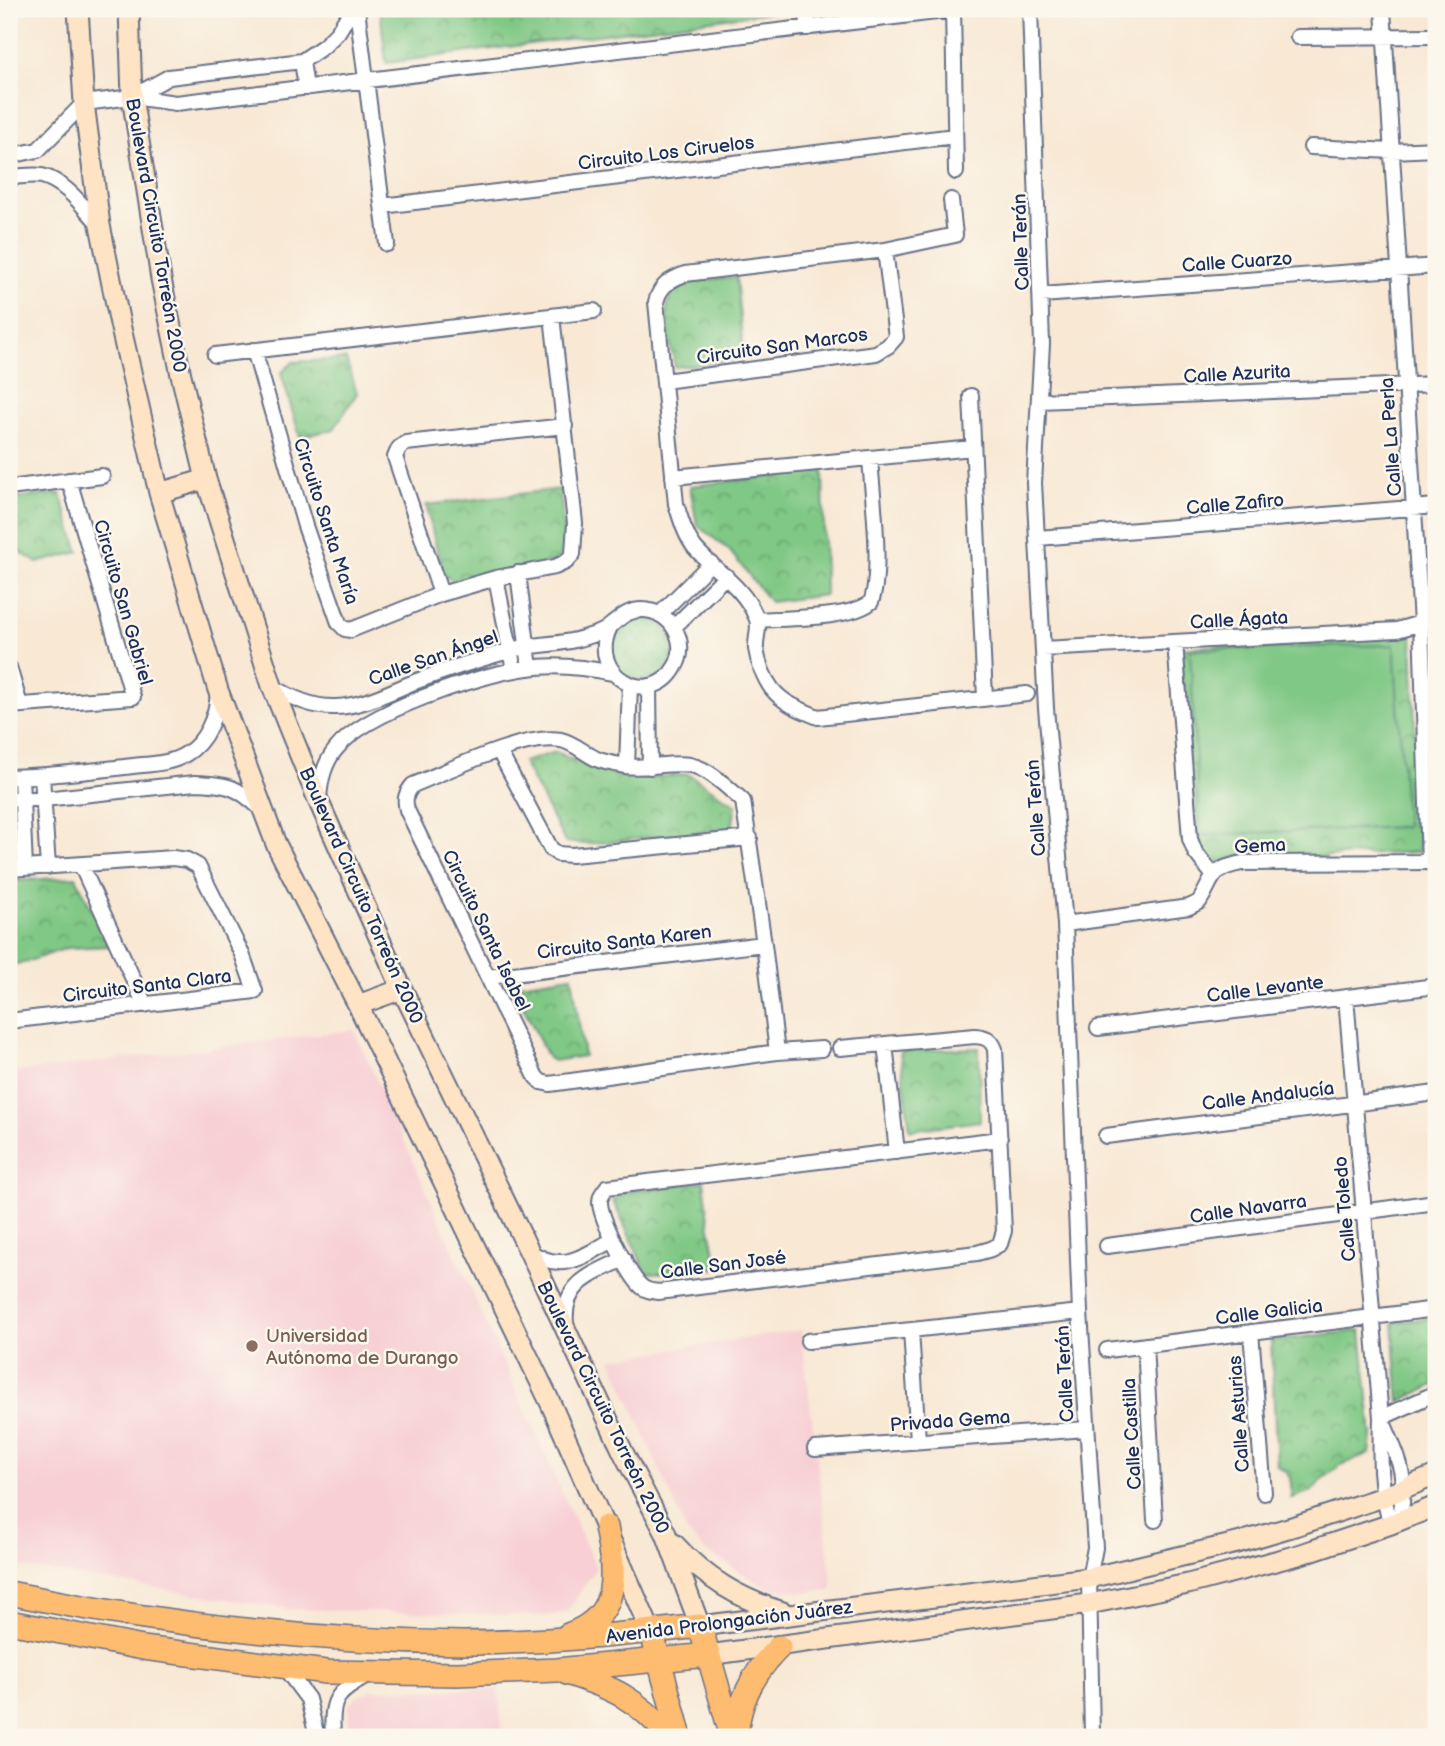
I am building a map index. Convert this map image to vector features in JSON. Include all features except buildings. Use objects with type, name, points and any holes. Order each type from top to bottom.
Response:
[{"type":"main road","points":[[78,9],[84,103],[100,225],[159,493],[218,690],[276,844],[358,1005],[550,1402],[606,1527],[651,1632],[680,1737]]},
{"type":"main road","name":"Boulevard Circuito Torreón 2000","points":[[129,9],[132,97],[161,279],[206,479],[272,686],[318,800],[402,989],[623,1452],[666,1534],[700,1626],[734,1737]]},
{"type":"main road","points":[[159,493],[206,479]]},
{"type":"main road","points":[[358,1005],[402,989]]},
{"type":"main road","name":"Avenida Prolongación Juárez","points":[[9,1593],[96,1611],[233,1630],[353,1639],[464,1643],[651,1632],[1089,1578],[1237,1543],[1383,1497],[1436,1475]]},
{"type":"main road","name":"Avenida Prolongación Juárez","points":[[9,1622],[143,1648],[326,1672],[457,1674],[557,1670],[779,1647],[1089,1604],[1188,1584],[1298,1555],[1436,1506]]},
{"type":"main road","points":[[557,1639],[589,1626],[600,1614],[611,1594],[614,1569],[606,1527]]},
{"type":"main road","points":[[666,1534],[691,1563],[721,1586],[755,1603],[791,1614]]},
{"type":"main road","points":[[734,1737],[737,1716],[760,1666],[779,1647]]},
{"type":"main road","points":[[557,1670],[600,1683],[631,1699],[670,1737]]},
{"type":"street","points":[[132,97],[169,77],[302,61],[324,46],[338,32],[352,9]]},
{"type":"street","points":[[357,9],[387,244]]},
{"type":"street","points":[[807,9],[808,28]]},
{"type":"street","name":"Calle Terán","points":[[1030,9],[1041,295],[1040,401],[1034,483],[1042,649],[1065,924],[1080,1312],[1095,1548],[1089,1578],[1092,1737]]},
{"type":"street","name":"Calle La Perla","points":[[1383,9],[1414,508],[1429,622],[1433,863]]},
{"type":"street","points":[[9,156],[38,150],[84,103],[132,97],[176,103],[953,10],[956,172]]},
{"type":"street","points":[[1298,37],[1436,36]]},
{"type":"street","points":[[302,61],[306,88]]},
{"type":"street","name":"Circuito Los Ciruelos","points":[[382,206],[955,135]]},
{"type":"street","points":[[1311,147],[1392,151],[1436,149]]},
{"type":"street","points":[[38,150],[41,176]]},
{"type":"street","points":[[9,177],[41,176],[71,194],[100,225]]},
{"type":"street","points":[[951,200],[955,235],[885,250],[685,274],[665,284],[658,293],[656,302],[676,504],[684,530],[695,548],[744,596],[758,620],[756,649],[763,674],[788,704],[818,717],[1027,694]]},
{"type":"street","name":"Circuito San Marcos","points":[[664,381],[876,353],[888,346],[896,337],[885,250]]},
{"type":"street","name":"Calle Cuarzo","points":[[1041,295],[1436,266]]},
{"type":"street","points":[[215,355],[594,311]]},
{"type":"street","name":"Circuito Santa María","points":[[254,350],[305,526],[341,626],[355,629],[441,594],[496,578],[555,567],[566,562],[573,554],[575,523],[552,316]]},
{"type":"street","name":"Calle Azurita","points":[[1040,401],[1436,384]]},
{"type":"street","points":[[971,396],[985,698]]},
{"type":"street","points":[[441,594],[395,457],[399,448],[405,443],[565,426]]},
{"type":"street","points":[[673,478],[973,448]]},
{"type":"street","points":[[758,620],[840,614],[858,610],[872,602],[876,557],[870,458]]},
{"type":"street","points":[[9,488],[102,476]]},
{"type":"street","name":"Circuito San Gabriel","points":[[14,706],[134,697],[69,480]]},
{"type":"street","name":"Calle Zafiro","points":[[1038,538],[1436,506]]},
{"type":"street","points":[[660,614],[711,563]]},
{"type":"street","points":[[518,573],[530,668]]},
{"type":"street","points":[[674,626],[726,576]]},
{"type":"street","points":[[496,578],[514,670]]},
{"type":"street","points":[[632,611],[651,611],[660,614],[674,626],[681,647],[675,668],[669,676],[649,686],[630,685],[612,673],[604,656],[605,636],[616,620],[632,611]]},
{"type":"street","name":"Calle Ágata","points":[[1042,649],[1397,631],[1429,622]]},
{"type":"street","name":"Calle San Ángel","points":[[272,686],[287,696],[318,706],[355,705],[509,650],[584,638],[610,628]]},
{"type":"street","points":[[1175,642],[1190,839],[1195,852],[1213,875]]},
{"type":"street","points":[[9,667],[14,706]]},
{"type":"street","name":"Calle San Ángel","points":[[318,800],[326,764],[335,750],[362,726],[430,696],[514,670],[571,667],[612,673]]},
{"type":"street","points":[[626,766],[630,685]]},
{"type":"street","points":[[649,686],[650,767]]},
{"type":"street","points":[[25,868],[15,799],[15,777],[168,761],[186,754],[204,736],[216,714],[218,690]]},
{"type":"street","name":"Circuito Santa Isabel","points":[[777,1052],[743,801],[724,783],[698,767],[626,766],[600,760],[565,741],[558,740],[535,741],[499,751],[413,785],[405,797],[408,810],[536,1077],[541,1082],[550,1084],[777,1052],[822,1049]]},
{"type":"street","points":[[499,751],[551,849],[558,854],[572,855],[750,838]]},
{"type":"street","points":[[42,775],[48,867]]},
{"type":"street","points":[[15,799],[44,799],[195,783],[220,784],[243,792],[264,812]]},
{"type":"street","name":"Circuito Santa Clara","points":[[9,869],[173,858],[187,860],[198,866],[242,954],[255,991],[9,1021]]},
{"type":"street","name":"Gema","points":[[1065,924],[1189,907],[1199,902],[1213,875],[1224,867],[1242,863],[1433,863]]},
{"type":"street","points":[[81,865],[145,1005]]},
{"type":"street","name":"Circuito Santa Karen","points":[[488,976],[764,944]]},
{"type":"street","name":"Calle Levante","points":[[1098,1028],[1436,986]]},
{"type":"street","name":"Calle Toledo","points":[[1346,997],[1381,1418],[1380,1474],[1383,1497],[1395,1522]]},
{"type":"street","name":"Calle San José","points":[[885,1044],[975,1036],[988,1038],[996,1049],[1000,1139],[1004,1231],[1000,1244],[992,1249],[658,1292],[640,1285],[613,1240],[600,1205],[607,1187],[1000,1139]]},
{"type":"street","points":[[840,1048],[885,1044],[897,1152]]},
{"type":"street","name":"Calle Andalucía","points":[[1105,1136],[1436,1093]]},
{"type":"street","name":"Calle Navarra","points":[[1107,1246],[1436,1202]]},
{"type":"street","points":[[529,1251],[556,1264],[571,1262],[613,1240]]},
{"type":"street","points":[[566,1328],[564,1312],[569,1296],[579,1283],[624,1259]]},
{"type":"street","name":"Calle Galicia","points":[[1107,1350],[1436,1309]]},
{"type":"street","points":[[808,1341],[1080,1312]]},
{"type":"street","points":[[911,1330],[918,1441]]},
{"type":"street","name":"Calle Asturias","points":[[1251,1332],[1264,1493]]},
{"type":"street","name":"Calle Castilla","points":[[1145,1345],[1155,1520]]},
{"type":"street","points":[[1381,1418],[1436,1392]]},
{"type":"street","name":"Calle Toledo","points":[[1381,1418],[1400,1461],[1405,1489],[1395,1522]]},
{"type":"street","name":"Privada Gema","points":[[816,1449],[1087,1429]]},
{"type":"street","points":[[284,1667],[309,1699],[317,1737]]},
{"type":"street","points":[[333,1737],[331,1712],[334,1701],[346,1687],[373,1673]]},
{"type":"shaded area","name":"Universidad Autónoma de Durango","points":[[354,1030],[596,1568],[567,1612],[545,1616],[289,1609],[9,1565],[9,1073]]},
{"type":"shaded area","points":[[801,1330],[833,1590],[803,1592],[767,1588],[704,1550],[687,1532],[611,1359]]},
{"type":"shaded area","points":[[498,1689],[503,1737],[348,1737],[349,1705],[356,1697],[372,1690]]},
{"type":"green space","points":[[380,9],[794,9],[386,63]]},
{"type":"green space","points":[[736,277],[744,360],[675,367],[667,323],[667,311],[673,292],[694,282]]},
{"type":"green space","points":[[346,359],[357,393],[334,429],[300,437],[281,373],[293,362]]},
{"type":"green space","points":[[823,470],[825,595],[770,602],[729,550],[697,525],[690,486]]},
{"type":"green space","points":[[560,489],[565,548],[556,561],[455,581],[446,577],[441,567],[426,505]]},
{"type":"green space","points":[[60,493],[79,552],[37,563],[9,544],[9,499]]},
{"type":"green space","points":[[642,618],[664,627],[673,649],[664,671],[642,680],[620,671],[611,649],[620,627]]},
{"type":"green space","points":[[1412,633],[1419,852],[1213,862],[1200,849],[1193,829],[1179,648]]},
{"type":"green space","points":[[1394,645],[1406,827],[1200,835],[1190,650]]},
{"type":"green space","points":[[1436,695],[1436,857],[1434,857],[1428,696]]},
{"type":"green space","points":[[556,752],[591,767],[620,775],[650,777],[688,774],[736,805],[732,829],[587,844],[565,842],[523,762]]},
{"type":"green space","points":[[76,877],[109,946],[67,948],[9,965],[9,881]]},
{"type":"green space","points":[[572,976],[584,1056],[553,1061],[548,1058],[513,985]]},
{"type":"green space","points":[[979,1048],[980,1121],[910,1130],[900,1051]]},
{"type":"green space","points":[[704,1181],[718,1268],[646,1272],[613,1201],[620,1193]]},
{"type":"green space","points":[[1436,1317],[1436,1384],[1399,1402],[1393,1323]]},
{"type":"green space","points":[[1361,1330],[1372,1436],[1370,1453],[1341,1465],[1312,1491],[1291,1498],[1290,1479],[1286,1472],[1277,1466],[1271,1341]]},
{"type":"place","name":"Universidad Autónoma de Durango","points":[[252,1346]]}]
